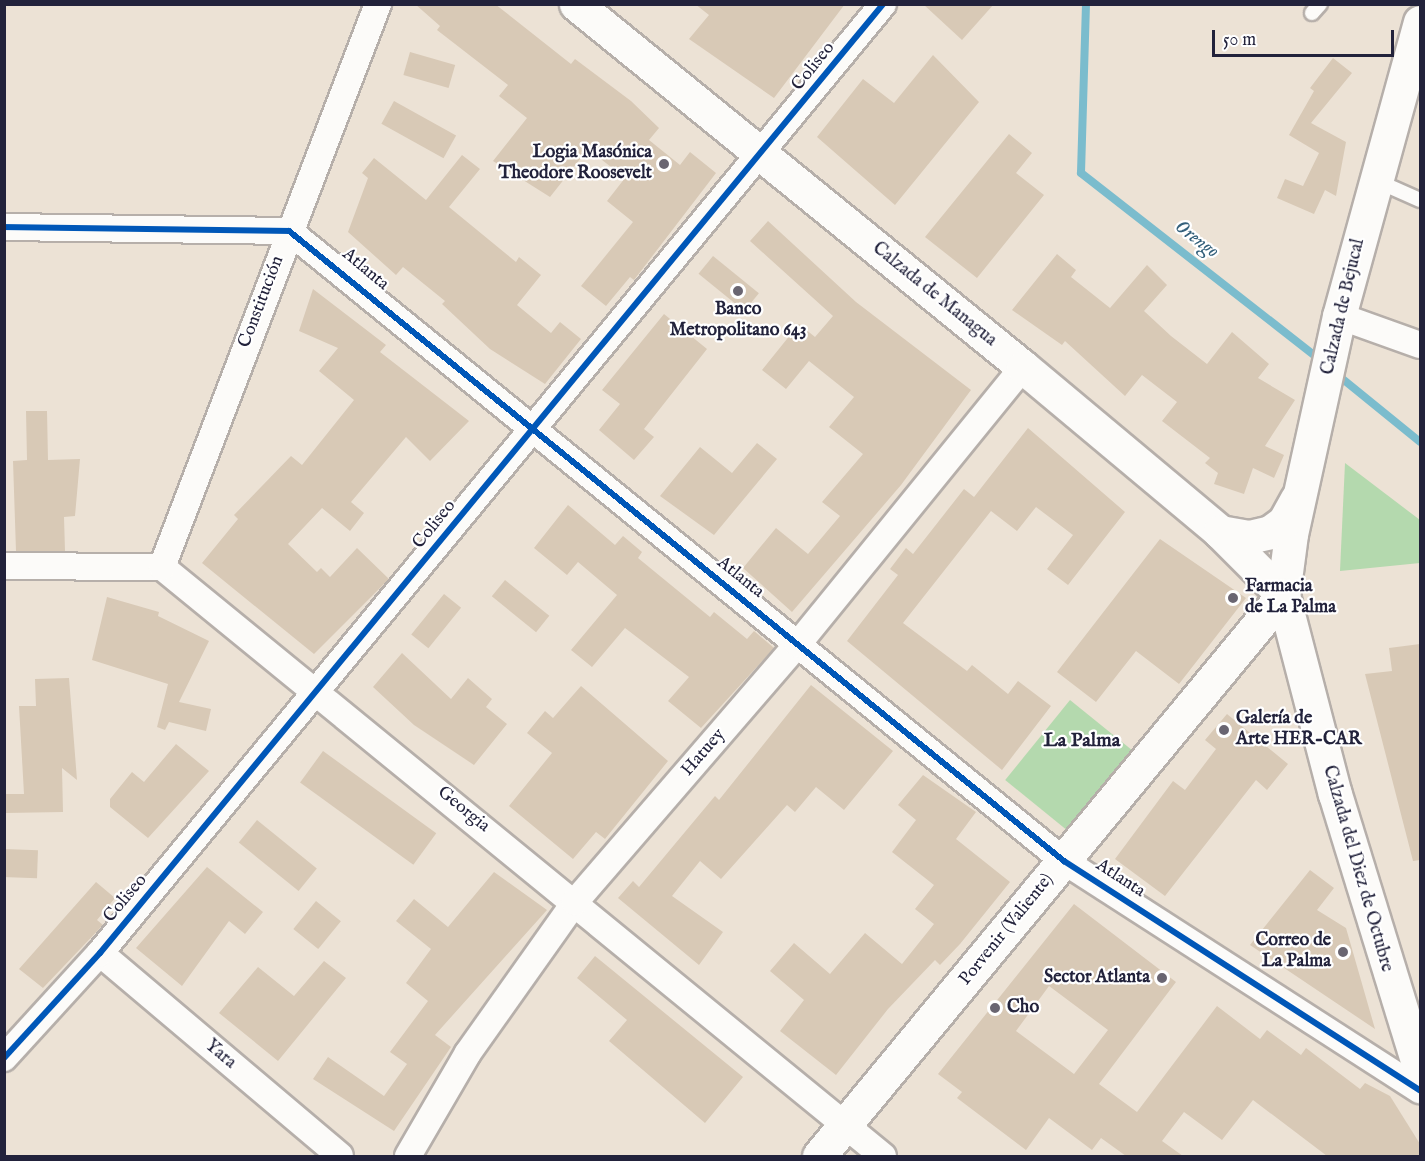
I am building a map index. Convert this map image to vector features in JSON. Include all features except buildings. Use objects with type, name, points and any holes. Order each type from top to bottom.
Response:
[{"type":"main road","name":"Calzada de Managua","points":[[576,4],[1023,367],[1220,532],[1283,595]]},
{"type":"main road","name":"Calzada de Bejucal","points":[[1283,595],[1299,495],[1337,327],[1375,180],[1420,22]]},
{"type":"main road","points":[[1220,532],[1249,537],[1270,532],[1284,522],[1299,495]]},
{"type":"main road","name":"Porvenir (Valiente)","points":[[819,1156],[1283,595]]},
{"type":"main road","name":"Calzada del Diez de Octubre","points":[[1283,595],[1338,805],[1420,1070]]},
{"type":"street","name":"Constitución","points":[[162,567],[378,4]]},
{"type":"street","name":"Coliseo","points":[[4,1058],[100,953],[762,156],[883,4]]},
{"type":"street","points":[[4,227],[289,231]]},
{"type":"street","name":"Atlanta","points":[[289,231],[532,431],[1064,861],[1420,1090]]},
{"type":"street","points":[[1337,327],[1420,345]]},
{"type":"street","name":"Hatuey","points":[[408,1156],[474,1044],[575,902],[798,644],[1023,367]]},
{"type":"street","points":[[4,566],[162,567]]},
{"type":"street","name":"Georgia","points":[[162,567],[575,902],[883,1156]]},
{"type":"street","name":"Yara","points":[[100,953],[340,1156]]},
{"type":"lane","points":[[1375,180],[1420,200]]},
{"type":"green space","points":[[1345,463],[1420,520],[1420,563],[1340,571]]},
{"type":"green space","points":[[1070,700],[1134,752],[1069,832],[1005,780]]},
{"type":"waterway","name":"Orengo","points":[[1086,4],[1081,173],[1320,360]]},
{"type":"waterway","name":"Orengo","points":[[1334,372],[1420,442]]},
{"type":"cycle path","points":[[4,1058],[100,953],[883,4]]},
{"type":"cycle path","points":[[4,227],[289,231],[1064,861],[1420,1090]]},
{"type":"place","name":"Logia Masónica Theodore Roosevelt","points":[[664,164]]},
{"type":"place","name":"Banco Metropolitano 643","points":[[738,291]]},
{"type":"place","name":"Farmacia de La Palma","points":[[1233,598]]},
{"type":"place","name":"Galería de Arte HER-CAR","points":[[1224,730]]},
{"type":"place","name":"Correo de La Palma","points":[[1343,952]]},
{"type":"place","name":"Sector Atlanta","points":[[1162,978]]},
{"type":"place","name":"Cho","points":[[995,1008]]},
{"type":"district","name":"La Palma","points":[[1082,740]]}]
